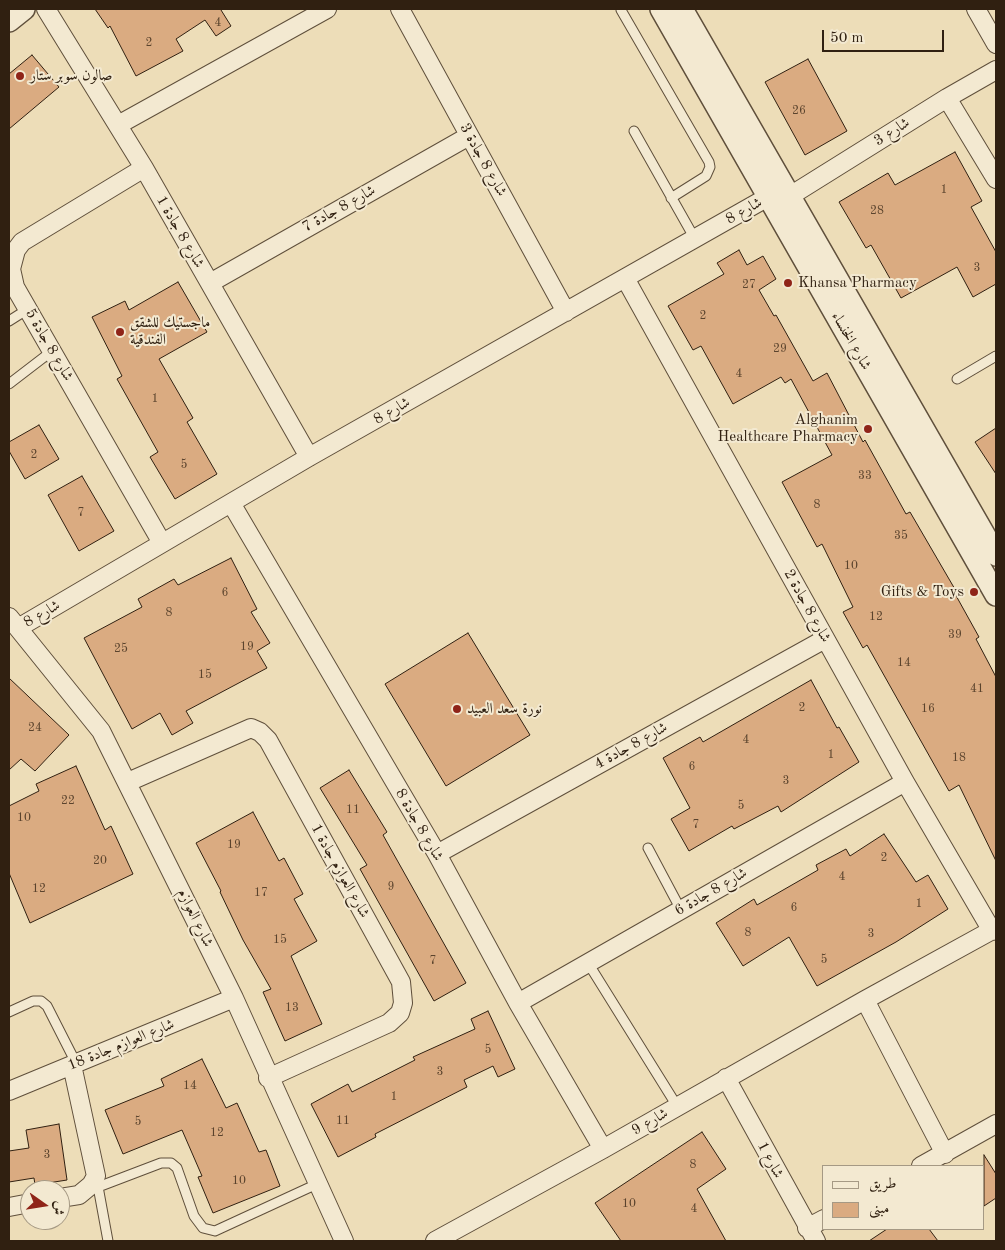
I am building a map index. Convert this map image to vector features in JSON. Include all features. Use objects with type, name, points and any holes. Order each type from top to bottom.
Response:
[{"type":"street","points":[[9,21],[24,9]]},
{"type":"street","name":"شارع 8 جادة 1","points":[[46,9],[144,168],[310,457]]},
{"type":"street","points":[[118,124],[327,9]]},
{"type":"street","name":"شارع 8 جادة 3","points":[[400,9],[566,312]]},
{"type":"street","name":"شارع الخنساء","points":[[660,9],[996,594]]},
{"type":"street","name":"شارع الخنساء","points":[[682,9],[993,541]]},
{"type":"street","points":[[976,9],[996,44]]},
{"type":"street","name":"شارع 3","points":[[790,196],[947,98],[996,70]]},
{"type":"street","points":[[947,98],[996,179]]},
{"type":"street","name":"شارع 8 جادة 7","points":[[210,283],[469,136]]},
{"type":"street","name":"شارع 8 جادة 5","points":[[144,168],[30,236],[16,250],[11,268],[15,287],[162,543]]},
{"type":"street","name":"شارع 8","points":[[13,623],[162,543],[768,197]]},
{"type":"street","name":"شارع 8 جادة 2","points":[[625,278],[905,782],[994,930]]},
{"type":"street","name":"شارع 8 جادة 8","points":[[231,503],[437,854],[518,1003],[603,1149]]},
{"type":"street","name":"شارع العوازم","points":[[13,623],[101,732],[128,782],[234,998],[268,1078],[344,1241]]},
{"type":"street","name":"شارع 8 جادة 4","points":[[437,854],[825,639]]},
{"type":"street","name":"شارع العوازم جادة 1","points":[[128,782],[251,728],[260,732],[268,740],[401,982],[403,1002],[400,1013],[389,1024],[268,1078]]},
{"type":"street","name":"شارع 8 جادة 6","points":[[518,1003],[905,782]]},
{"type":"street","name":"شارع 9","points":[[435,1241],[603,1149],[864,1000],[994,930]]},
{"type":"street","name":"شارع العوازم جادة 18","points":[[9,1091],[234,998]]},
{"type":"street","points":[[864,1000],[945,1154]]},
{"type":"street","points":[[70,1196],[79,1195],[97,1182],[74,1064]]},
{"type":"street","name":"شارع 1","points":[[726,1078],[811,1234]]},
{"type":"street","points":[[924,1165],[996,1124]]},
{"type":"street","points":[[811,1234],[822,1221]]},
{"type":"lane","points":[[621,10],[709,162],[710,167],[706,176],[671,198]]},
{"type":"lane","points":[[634,131],[695,239]]},
{"type":"lane","points":[[9,247],[30,236]]},
{"type":"lane","points":[[9,321],[28,309]]},
{"type":"lane","points":[[9,384],[52,351]]},
{"type":"lane","points":[[956,378],[996,356]]},
{"type":"lane","points":[[648,848],[681,910]]},
{"type":"lane","points":[[588,963],[677,1106]]},
{"type":"lane","points":[[9,1012],[34,1001],[41,1002],[46,1006],[74,1064]]},
{"type":"lane","points":[[108,1241],[97,1182],[161,1163],[171,1163],[177,1168],[194,1216],[203,1228],[215,1231],[317,1184]]},
{"type":"building","points":[[95,9],[222,9],[231,26],[216,36],[205,20],[176,39],[183,51],[136,76],[110,26],[108,28]]},
{"type":"building","points":[[32,55],[59,87],[9,129],[9,74]]},
{"type":"building","points":[[808,59],[847,131],[805,155],[765,82]]},
{"type":"building","points":[[955,152],[982,201],[971,207],[996,252],[996,284],[973,297],[957,267],[901,298],[871,245],[866,248],[839,202],[888,173],[895,185]]},
{"type":"building","points":[[739,250],[747,265],[763,256],[776,279],[759,290],[774,316],[776,315],[813,381],[827,373],[863,442],[865,440],[906,514],[910,512],[956,591],[954,592],[979,637],[976,639],[996,677],[996,861],[959,785],[949,791],[867,645],[863,648],[843,612],[853,607],[822,544],[817,547],[782,482],[832,455],[791,379],[785,383],[781,377],[733,404],[701,346],[693,350],[668,306],[724,274],[717,263]]},
{"type":"building","points":[[178,282],[207,332],[159,359],[193,418],[187,422],[217,474],[175,499],[150,457],[158,452],[117,379],[122,376],[92,317],[125,301],[129,310]]},
{"type":"building","points":[[39,425],[59,459],[25,479],[9,451],[9,442]]},
{"type":"building","points":[[996,428],[996,474],[975,442]]},
{"type":"building","points":[[82,476],[114,531],[79,551],[48,495]]},
{"type":"building","points":[[231,558],[257,609],[251,612],[270,643],[257,651],[267,668],[186,711],[193,723],[172,735],[160,713],[132,729],[84,638],[142,607],[138,599],[174,579],[178,585]]},
{"type":"building","name":"نورة سعد العبيد","points":[[468,633],[530,735],[446,786],[385,684]]},
{"type":"building","points":[[9,678],[69,735],[35,771],[21,759],[9,770]]},
{"type":"building","points":[[811,680],[837,728],[839,727],[859,762],[781,812],[778,806],[734,829],[732,826],[689,851],[671,819],[690,808],[663,758],[700,737],[703,742]]},
{"type":"building","points":[[76,766],[105,830],[111,826],[133,874],[30,923],[9,873],[9,806],[39,791],[36,784]]},
{"type":"building","points":[[349,770],[387,832],[383,835],[466,983],[434,1001],[360,869],[367,865],[320,788]]},
{"type":"building","points":[[253,812],[279,861],[284,858],[303,894],[294,899],[317,941],[291,956],[322,1024],[285,1041],[263,992],[271,989],[243,940],[221,891],[196,843]]},
{"type":"building","points":[[884,834],[916,882],[928,875],[948,909],[896,942],[817,986],[789,937],[743,966],[716,923],[754,899],[757,905],[818,870],[816,865],[846,849],[850,856]]},
{"type":"building","points":[[488,1011],[515,1069],[498,1077],[493,1066],[464,1080],[467,1087],[375,1134],[376,1137],[338,1157],[311,1104],[348,1084],[352,1092],[415,1060],[413,1057],[475,1029],[471,1019]]},
{"type":"building","points":[[202,1059],[226,1108],[237,1103],[259,1152],[266,1150],[280,1186],[213,1213],[198,1177],[202,1176],[182,1130],[123,1154],[105,1110],[164,1086],[161,1079]]},
{"type":"building","points":[[59,1124],[67,1180],[34,1180],[34,1178],[9,1182],[9,1151],[29,1148],[26,1130]]},
{"type":"building","points":[[702,1132],[726,1169],[697,1189],[726,1241],[621,1241],[595,1203]]},
{"type":"building","points":[[984,1155],[996,1174],[996,1198],[985,1205],[985,1165]]},
{"type":"building","points":[[886,1230],[930,1230],[938,1241],[869,1241]]},
{"type":"place","name":"صالون سوبر ستار","points":[[20,76]]},
{"type":"place","name":"Khansa Pharmacy","points":[[788,283]]},
{"type":"place","name":"ماجستيك للشقق الفندقية","points":[[120,332]]},
{"type":"place","name":"Alghanim Healthcare Pharmacy","points":[[868,429]]},
{"type":"place","name":"Gifts & Toys","points":[[974,592]]},
{"type":"place","name":"نورة سعد العبيد","points":[[457,709]]}]
